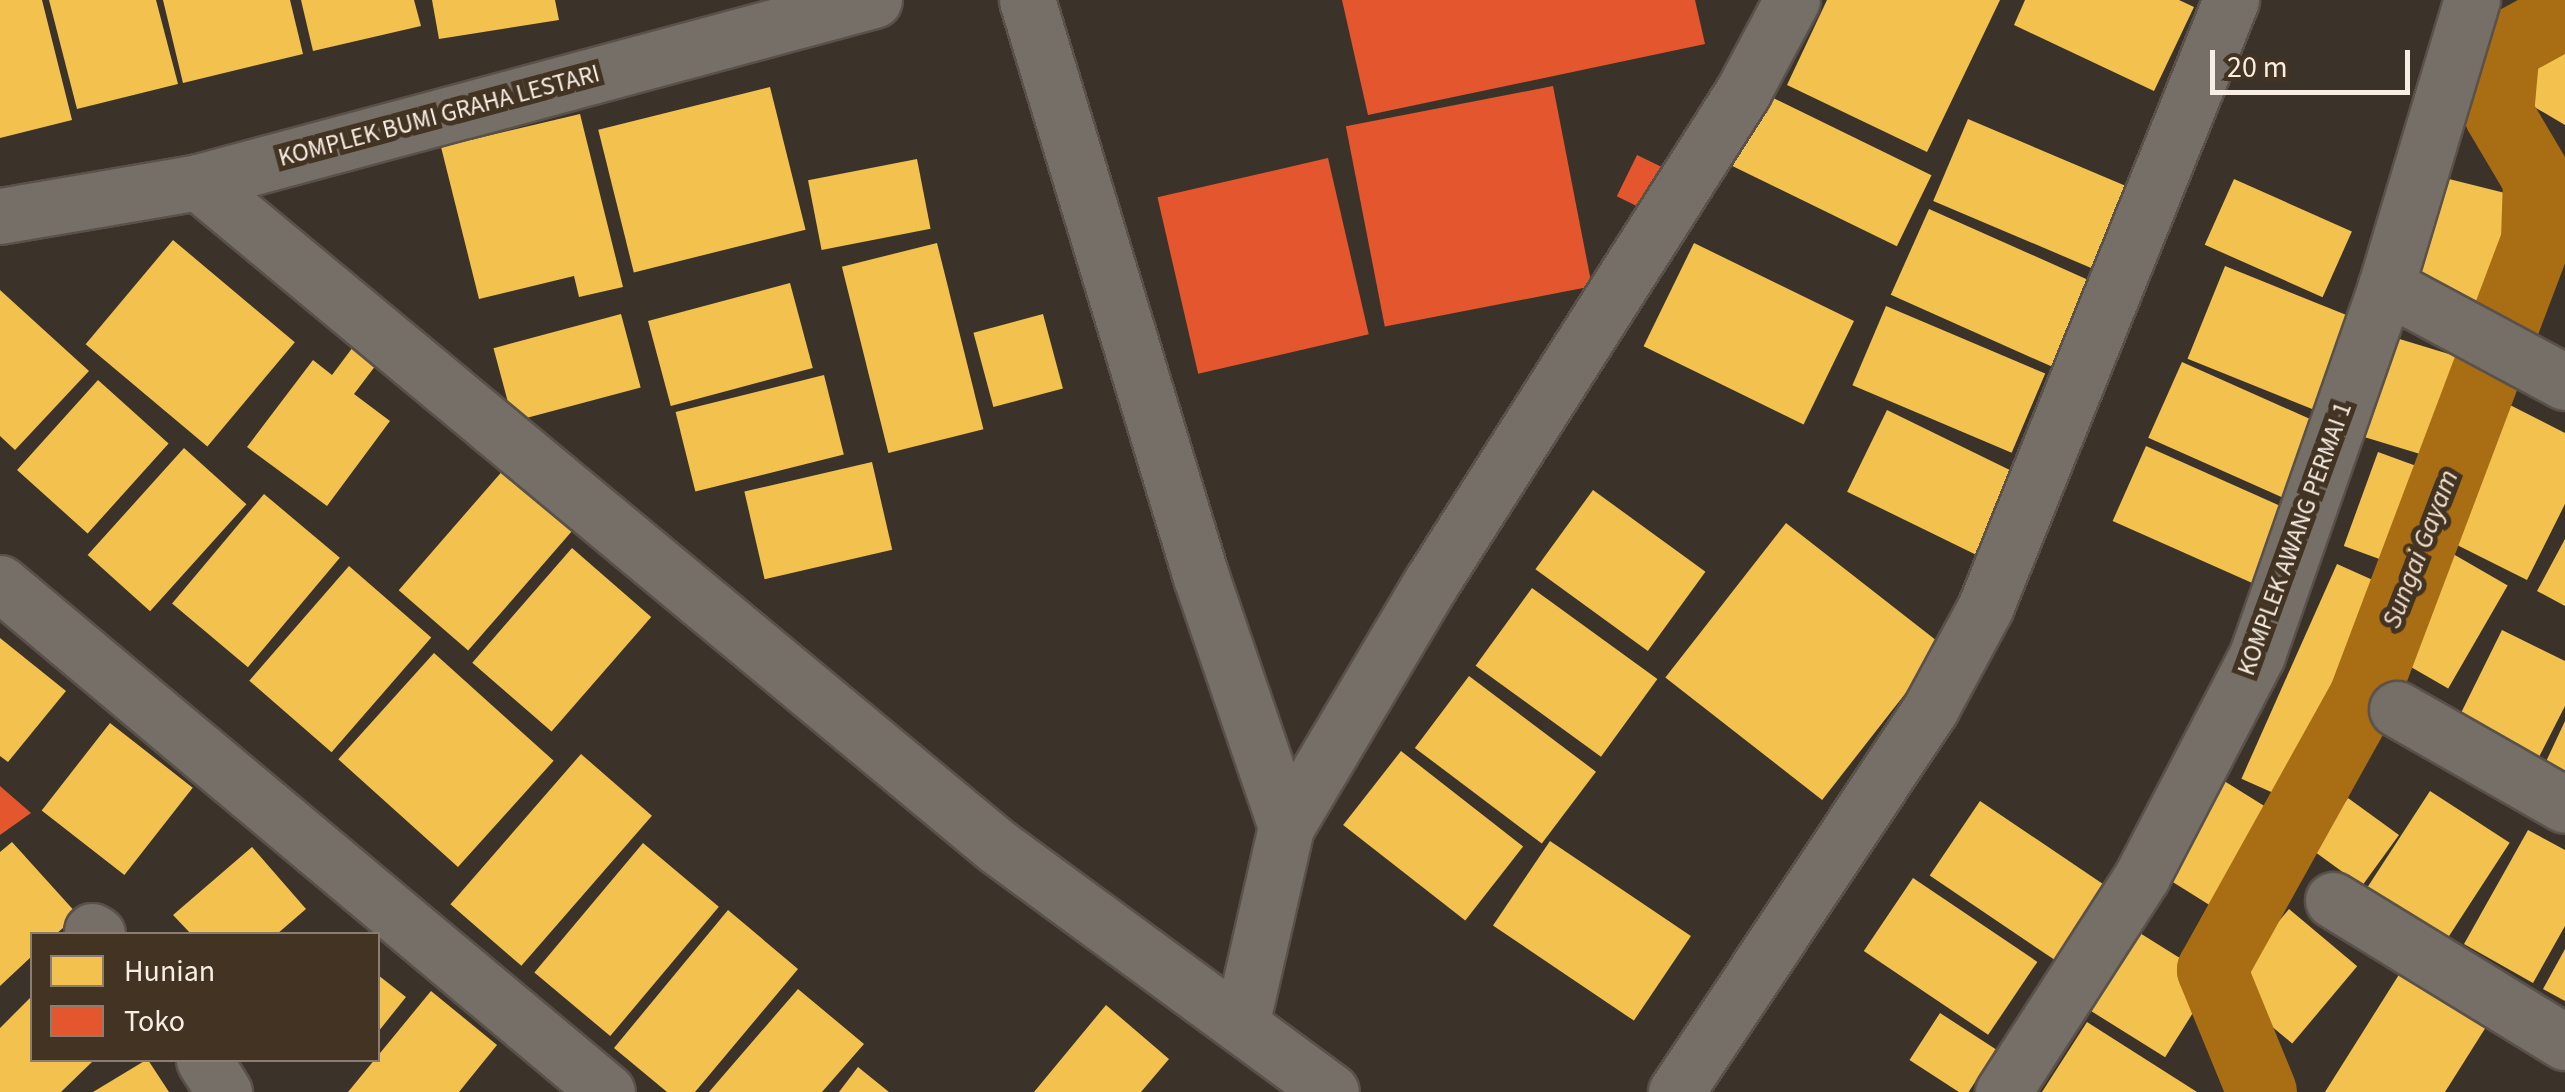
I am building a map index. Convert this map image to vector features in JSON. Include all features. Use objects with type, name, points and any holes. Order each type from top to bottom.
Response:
[{"type":"street","name":"KOMPLEK BUMI GRAHA LESTARI","points":[[0,216],[198,182],[874,0]]},
{"type":"street","points":[[1027,0],[1200,577],[1286,827]]},
{"type":"street","points":[[1241,1025],[1286,827],[1430,583],[1743,92],[1792,0]]},
{"type":"street","points":[[1676,1092],[1931,708],[1985,608],[2231,0]]},
{"type":"street","name":"KOMPLEK AWANG PERMAI 1","points":[[2003,1092],[2142,876],[2257,654],[2386,286],[2472,0]]},
{"type":"street","points":[[198,182],[998,847],[1331,1092]]},
{"type":"street","points":[[2386,286],[2565,382]]},
{"type":"street","points":[[0,583],[608,1092]]},
{"type":"street","points":[[2397,709],[2565,805]]},
{"type":"street","points":[[2333,900],[2565,1042]]},
{"type":"street","points":[[205,1062],[224,1092]]},
{"type":"building: Hunian","points":[[0,0],[42,0],[72,120],[0,138]]},
{"type":"building: Hunian","points":[[49,0],[156,0],[178,84],[77,109]]},
{"type":"building: Hunian","points":[[163,0],[290,0],[303,54],[183,83]]},
{"type":"building: Hunian","points":[[301,0],[414,0],[421,26],[313,51]]},
{"type":"building: Hunian","points":[[432,0],[555,0],[559,20],[439,39]]},
{"type":"building: Hunian","points":[[1827,0],[2000,0],[1927,152],[1787,85]]},
{"type":"building: Hunian","points":[[2025,0],[2179,0],[2194,7],[2154,91],[2014,25]]},
{"type":"building: Hunian","points":[[2540,33],[2565,48],[2565,125],[2507,91]]},
{"type":"building: Hunian","points":[[770,87],[806,230],[634,272],[598,130]]},
{"type":"building: Hunian","points":[[1767,95],[1931,175],[1897,246],[1732,166]]},
{"type":"building: Hunian","points":[[580,114],[623,287],[579,297],[574,276],[479,299],[441,147]]},
{"type":"building: Hunian","points":[[1968,119],[2138,191],[2104,273],[1933,201]]},
{"type":"building: Hunian","points":[[917,159],[931,229],[822,250],[808,180]]},
{"type":"building: Hunian","points":[[2433,175],[2532,200],[2505,307],[2406,283]]},
{"type":"building: Hunian","points":[[2234,179],[2352,231],[2323,297],[2205,245]]},
{"type":"building: Hunian","points":[[1929,209],[2096,283],[2058,369],[1891,295]]},
{"type":"building: Hunian","points":[[2565,218],[2565,261],[2548,252]]},
{"type":"building: Hunian","points":[[173,240],[295,342],[207,446],[86,344]]},
{"type":"building: Hunian","points":[[937,243],[983,429],[888,453],[842,267]]},
{"type":"building: Hunian","points":[[1694,243],[1854,321],[1804,424],[1644,346]]},
{"type":"building: Hunian","points":[[2225,266],[2354,318],[2316,411],[2188,359]]},
{"type":"building: Hunian","points":[[790,283],[813,368],[671,406],[648,321]]},
{"type":"building: Hunian","points":[[0,290],[89,371],[15,450],[0,436]]},
{"type":"building: Hunian","points":[[1886,306],[2045,374],[2012,453],[1852,385]]},
{"type":"building: Hunian","points":[[621,314],[641,387],[513,422],[493,348]]},
{"type":"building: Hunian","points":[[1043,314],[1063,388],[993,407],[973,333]]},
{"type":"building: Hunian","points":[[2393,337],[2457,357],[2427,456],[2363,436]]},
{"type":"building: Hunian","points":[[353,347],[376,365],[354,394],[390,421],[327,506],[247,447],[313,360],[332,375]]},
{"type":"building: Hunian","points":[[2182,362],[2316,422],[2283,498],[2148,438]]},
{"type":"building: Hunian","points":[[824,375],[844,455],[695,492],[676,412]]},
{"type":"building: Hunian","points":[[98,380],[169,444],[88,533],[17,470]]},
{"type":"building: Hunian","points":[[2506,403],[2565,433],[2565,504],[2527,580],[2439,536]]},
{"type":"building: Hunian","points":[[1887,410],[2016,473],[1977,555],[1847,492]]},
{"type":"building: Hunian","points":[[2146,446],[2287,509],[2253,584],[2113,521]]},
{"type":"building: Hunian","points":[[184,448],[246,504],[150,611],[88,555]]},
{"type":"building: Hunian","points":[[2378,452],[2426,469],[2392,563],[2344,546]]},
{"type":"building: Hunian","points":[[872,462],[892,550],[765,579],[744,491]]},
{"type":"building: Hunian","points":[[505,468],[574,528],[468,651],[399,590]]},
{"type":"building: Hunian","points":[[1593,490],[1705,572],[1648,651],[1535,569]]},
{"type":"building: Hunian","points":[[264,494],[340,558],[248,667],[172,604]]},
{"type":"building: Hunian","points":[[1786,523],[1943,646],[1822,800],[1665,677]]},
{"type":"building: Hunian","points":[[2565,539],[2565,606],[2537,591]]},
{"type":"building: Hunian","points":[[2441,547],[2508,586],[2448,689],[2382,650]]},
{"type":"building: Hunian","points":[[572,548],[651,617],[552,732],[472,663]]},
{"type":"building: Hunian","points":[[2337,564],[2392,588],[2296,803],[2241,779]]},
{"type":"building: Hunian","points":[[349,566],[431,638],[332,752],[249,681]]},
{"type":"building: Hunian","points":[[1532,588],[1657,679],[1601,757],[1476,666]]},
{"type":"building: Hunian","points":[[2502,630],[2565,661],[2565,706],[2539,757],[2459,717]]},
{"type":"building: Hunian","points":[[0,638],[66,691],[8,762],[0,756]]},
{"type":"building: Hunian","points":[[434,653],[554,761],[458,867],[338,759]]},
{"type":"building: Hunian","points":[[1469,676],[1596,772],[1542,844],[1415,748]]},
{"type":"building: Hunian","points":[[2565,721],[2565,778],[2543,768]]},
{"type":"building: Hunian","points":[[110,723],[193,788],[124,875],[42,810]]},
{"type":"building: Hunian","points":[[1401,751],[1523,846],[1465,921],[1343,825]]},
{"type":"building: Hunian","points":[[581,754],[652,816],[521,966],[450,904]]},
{"type":"building: Hunian","points":[[2221,779],[2291,822],[2231,918],[2161,875]]},
{"type":"building: Hunian","points":[[2430,791],[2510,843],[2443,945],[2364,893]]},
{"type":"building: Hunian","points":[[2348,798],[2399,835],[2362,886],[2311,849]]},
{"type":"building: Hunian","points":[[1980,801],[2105,885],[2055,960],[1930,876]]},
{"type":"building: Hunian","points":[[2528,830],[2565,850],[2565,926],[2533,983],[2464,944]]},
{"type":"building: Hunian","points":[[1550,841],[1691,936],[1634,1021],[1493,926]]},
{"type":"building: Hunian","points":[[12,842],[78,915],[58,932],[30,932],[30,958],[0,986],[0,852]]},
{"type":"building: Hunian","points":[[643,843],[719,907],[610,1036],[534,972]]},
{"type":"building: Hunian","points":[[252,847],[306,909],[279,932],[189,932],[173,915]]},
{"type":"building: Hunian","points":[[1913,878],[2037,962],[1988,1035],[1864,951]]},
{"type":"building: Hunian","points":[[2289,909],[2357,966],[2292,1044],[2224,986]]},
{"type":"building: Hunian","points":[[728,910],[798,969],[695,1092],[667,1092],[614,1048]]},
{"type":"building: Hunian","points":[[2135,930],[2214,979],[2165,1057],[2086,1008]]},
{"type":"building: Hunian","points":[[2565,949],[2565,1001],[2543,989]]},
{"type":"building: Hunian","points":[[2400,973],[2486,1027],[2445,1092],[2325,1092]]},
{"type":"building: Hunian","points":[[380,977],[406,997],[380,1030]]},
{"type":"building: Hunian","points":[[798,989],[864,1044],[822,1092],[709,1092]]},
{"type":"building: Hunian","points":[[431,991],[497,1045],[459,1092],[348,1092],[373,1062],[380,1062],[380,1053]]},
{"type":"building: Hunian","points":[[30,998],[30,1062],[92,1062],[61,1092],[0,1092],[0,1028]]},
{"type":"building: Hunian","points":[[1106,1005],[1169,1059],[1141,1092],[1034,1092]]},
{"type":"building: Hunian","points":[[1940,1013],[1996,1049],[1969,1092],[1959,1092],[1910,1060]]},
{"type":"building: Hunian","points":[[2087,1022],[2197,1092],[2042,1092]]},
{"type":"building: Hunian","points":[[143,1062],[149,1062],[169,1092],[93,1092]]},
{"type":"building: Hunian","points":[[858,1067],[889,1092],[839,1092]]},
{"type":"building: Toko","points":[[1342,0],[1695,0],[1705,44],[1368,115]]},
{"type":"building: Toko","points":[[1553,86],[1592,286],[1385,327],[1346,126]]},
{"type":"building: Toko","points":[[1637,155],[1672,172],[1652,213],[1617,196]]},
{"type":"building: Toko","points":[[1328,158],[1369,334],[1198,374],[1157,197]]},
{"type":"building: Toko","points":[[0,786],[31,813],[0,835]]},
{"type":"waterway","name":"Sungai Gayam","points":[[2262,1092],[2212,970],[2363,699],[2536,240],[2538,180],[2499,114],[2505,47],[2565,14]]}]
